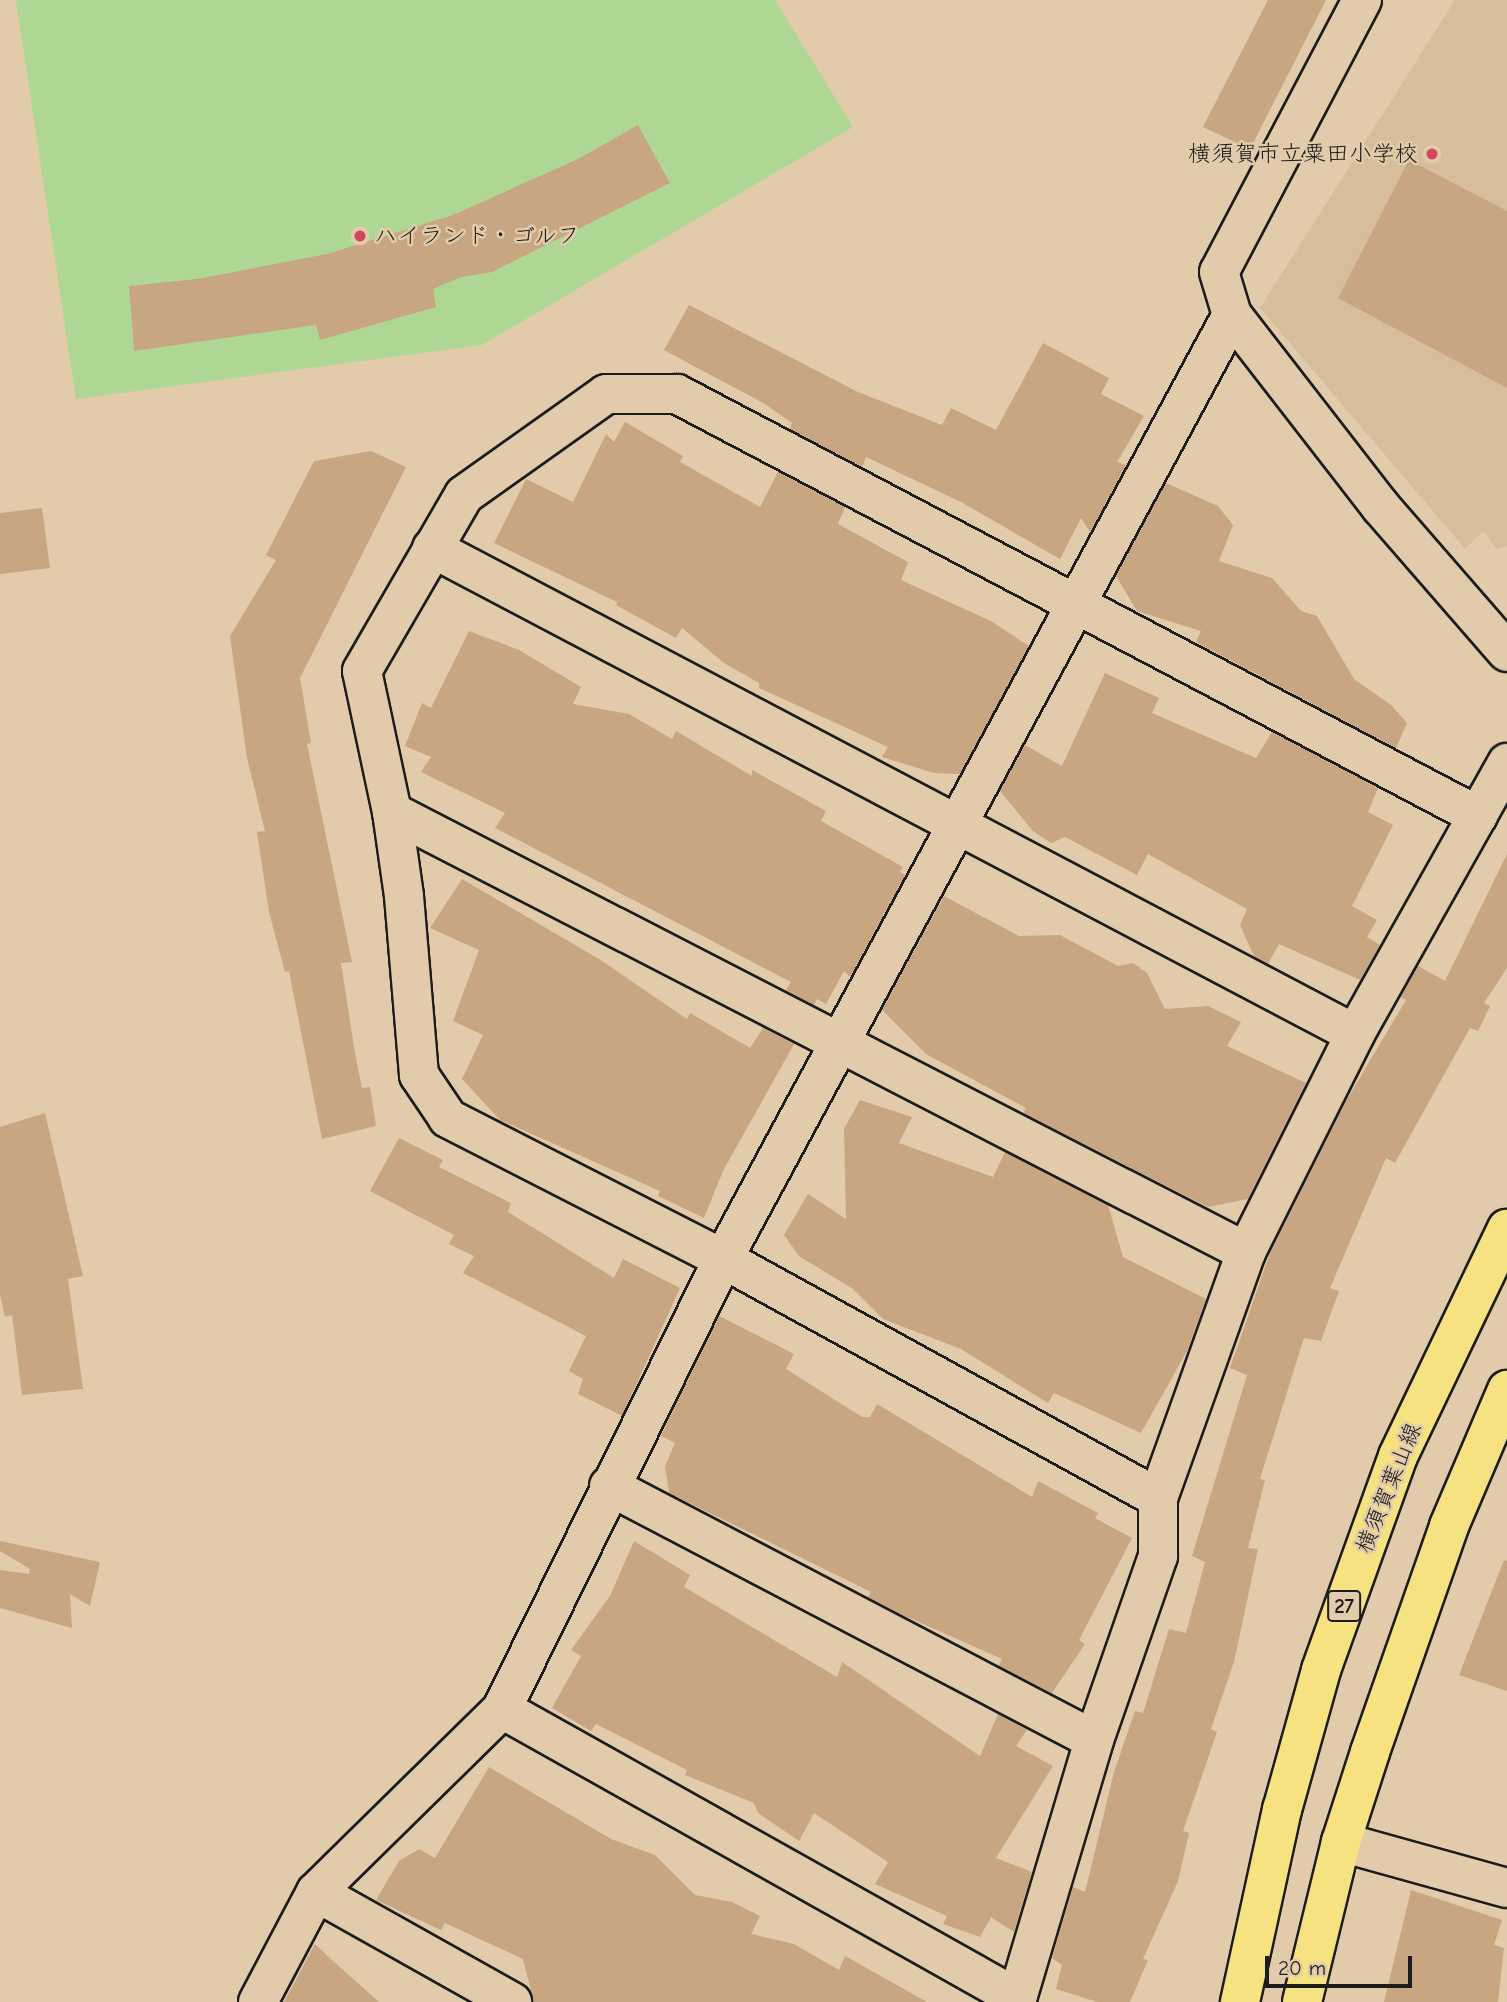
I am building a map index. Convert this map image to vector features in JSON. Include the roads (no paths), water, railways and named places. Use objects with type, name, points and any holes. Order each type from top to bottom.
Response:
[{"type":"main road","name":"横須賀葉山線","points":[[1240,2002],[1282,1810],[1321,1670],[1398,1456],[1507,1229]]},
{"type":"main road","points":[[1302,2002],[1341,1842],[1449,1526],[1507,1390]]},
{"type":"street","points":[[1362,0],[1219,272],[1232,315],[1381,507],[1507,652]]},
{"type":"street","points":[[258,2002],[316,1892],[502,1709],[609,1486],[723,1259],[1232,315]]},
{"type":"street","points":[[1157,1498],[723,1259],[448,1118],[419,1075],[392,812],[362,671],[464,495],[606,394],[677,394],[1079,603],[1478,816]]},
{"type":"street","points":[[432,548],[1354,1034]]},
{"type":"street","points":[[502,1709],[1017,2000],[1094,1740],[1158,1556],[1157,1498],[1246,1252],[1354,1034],[1507,763]]},
{"type":"street","points":[[392,812],[838,1045],[1246,1252]]},
{"type":"street","points":[[609,1486],[1094,1740]]},
{"type":"street","points":[[1341,1842],[1507,1888]]},
{"type":"street","points":[[316,1892],[512,2002]]},
{"type":"place","name":"横須賀市立粟田小学校","points":[[1432,154]]},
{"type":"place","name":"ハイランド・ゴルフ","points":[[360,236]]}]
